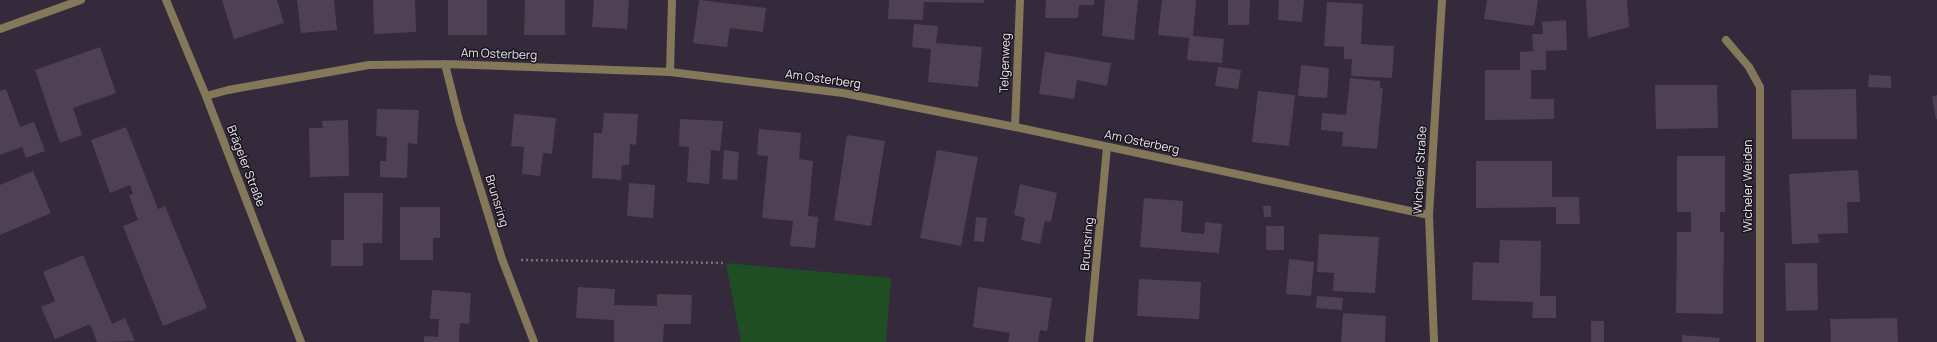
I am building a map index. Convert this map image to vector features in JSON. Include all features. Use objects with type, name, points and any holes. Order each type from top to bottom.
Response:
[{"type":"street","points":[[0,29],[81,0]]},
{"type":"street","name":"Brägeler Straße","points":[[166,0],[206,96],[301,342]]},
{"type":"street","points":[[670,72],[672,0]]},
{"type":"street","name":"Telgenweg","points":[[1015,126],[1020,0]]},
{"type":"street","name":"Wicheler Straße","points":[[1434,342],[1429,215],[1442,0]]},
{"type":"street","name":"Wicheler Weiden","points":[[1726,40],[1749,67],[1760,88],[1760,342]]},
{"type":"street","name":"Am Osterberg","points":[[206,96],[228,90],[369,65],[445,64],[670,72],[843,93],[1015,126],[1107,148],[1429,215]]},
{"type":"street","name":"Brunsring","points":[[445,64],[459,120],[502,259],[534,342]]},
{"type":"street","name":"Brunsring","points":[[1089,342],[1107,148]]},
{"type":"path","points":[[502,259],[726,263]]},
{"type":"green space","points":[[726,263],[891,278],[886,342],[741,342]]},
{"type":"building","points":[[222,0],[277,0],[284,23],[234,39]]},
{"type":"building","points":[[297,0],[334,0],[337,30],[301,33]]},
{"type":"building","points":[[373,0],[415,0],[416,32],[374,34]]},
{"type":"building","points":[[448,0],[487,0],[487,35],[448,35]]},
{"type":"building","points":[[525,0],[565,0],[565,35],[524,35]]},
{"type":"building","points":[[594,0],[629,0],[627,29],[592,27]]},
{"type":"building","points":[[699,0],[766,8],[763,32],[730,28],[727,47],[693,43]]},
{"type":"building","points":[[889,0],[984,0],[984,3],[924,2],[923,20],[888,19]]},
{"type":"building","points":[[1046,0],[1094,0],[1094,5],[1079,5],[1078,18],[1045,18]]},
{"type":"building","points":[[1105,0],[1138,0],[1134,40],[1102,36]]},
{"type":"building","points":[[1162,0],[1196,0],[1193,36],[1224,39],[1222,63],[1187,60],[1189,38],[1158,35]]},
{"type":"building","points":[[1228,0],[1250,0],[1249,25],[1228,25]]},
{"type":"building","points":[[1279,0],[1304,0],[1302,22],[1278,20]]},
{"type":"building","points":[[1487,0],[1538,0],[1534,26],[1484,19]]},
{"type":"building","points":[[1586,0],[1627,0],[1629,27],[1588,38]]},
{"type":"building","points":[[1327,2],[1363,4],[1361,44],[1394,46],[1392,78],[1351,76],[1352,59],[1344,59],[1344,47],[1324,46]]},
{"type":"building","points":[[1566,20],[1567,50],[1546,51],[1546,70],[1531,70],[1531,99],[1554,99],[1554,119],[1485,120],[1485,70],[1520,70],[1520,52],[1533,51],[1532,34],[1543,34],[1542,22]]},
{"type":"building","points":[[914,24],[938,26],[936,43],[982,47],[978,87],[928,82],[931,49],[912,47]]},
{"type":"building","points":[[100,47],[116,93],[73,108],[82,135],[60,143],[35,70]]},
{"type":"building","points":[[1045,52],[1111,63],[1107,86],[1077,80],[1074,99],[1039,94]]},
{"type":"building","points":[[1301,65],[1329,68],[1327,98],[1298,96]]},
{"type":"building","points":[[1218,67],[1241,70],[1238,89],[1215,86]]},
{"type":"building","points":[[1869,75],[1891,76],[1891,88],[1868,87]]},
{"type":"building","points":[[1350,78],[1380,81],[1380,88],[1383,88],[1377,149],[1342,146],[1343,132],[1321,130],[1322,113],[1346,115]]},
{"type":"building","points":[[1655,85],[1717,85],[1718,128],[1656,129]]},
{"type":"building","points":[[6,89],[20,127],[34,122],[45,151],[26,158],[22,147],[0,155],[0,91]]},
{"type":"building","points":[[1856,89],[1857,139],[1792,139],[1791,90]]},
{"type":"building","points":[[1258,91],[1295,95],[1289,146],[1252,142]]},
{"type":"building","points":[[1937,95],[1937,119],[1936,119],[1932,97]]},
{"type":"building","points":[[377,109],[419,110],[417,144],[408,143],[407,178],[380,177],[380,161],[386,161],[387,137],[376,136]]},
{"type":"building","points":[[604,113],[638,114],[636,145],[630,144],[629,165],[622,165],[621,180],[592,178],[594,133],[602,133]]},
{"type":"building","points":[[514,114],[556,118],[552,154],[543,153],[540,176],[522,174],[524,147],[511,146]]},
{"type":"building","points":[[680,119],[723,121],[720,151],[711,150],[709,184],[687,182],[689,147],[679,146]]},
{"type":"building","points":[[348,120],[349,176],[310,177],[309,128],[323,128],[322,121]]},
{"type":"building","points":[[126,127],[158,209],[165,206],[207,308],[163,326],[123,226],[138,220],[129,195],[133,194],[130,185],[110,193],[91,140]]},
{"type":"building","points":[[759,129],[801,133],[799,159],[813,161],[808,216],[818,217],[815,248],[790,246],[793,221],[762,218],[768,156],[757,155]]},
{"type":"building","points":[[847,135],[885,141],[871,226],[834,220]]},
{"type":"building","points":[[724,150],[739,152],[737,180],[722,179]]},
{"type":"building","points":[[937,150],[978,157],[961,246],[920,238]]},
{"type":"building","points":[[1677,156],[1725,156],[1725,212],[1720,212],[1720,232],[1724,232],[1723,314],[1676,313],[1677,232],[1691,232],[1691,212],[1677,212]]},
{"type":"building","points":[[1476,161],[1552,161],[1552,197],[1579,197],[1580,224],[1556,224],[1556,207],[1476,208]]},
{"type":"building","points":[[1858,170],[1860,202],[1847,202],[1848,233],[1818,234],[1819,243],[1792,244],[1789,174]]},
{"type":"building","points":[[33,171],[51,213],[0,235],[0,185]]},
{"type":"building","points":[[629,183],[655,185],[653,218],[627,216]]},
{"type":"building","points":[[1020,184],[1057,193],[1051,222],[1045,221],[1040,244],[1021,240],[1025,218],[1014,215]]},
{"type":"building","points":[[344,193],[383,193],[382,243],[363,243],[363,266],[331,266],[331,240],[344,240]]},
{"type":"building","points":[[1144,198],[1183,201],[1181,232],[1204,234],[1205,222],[1222,224],[1219,253],[1140,247]]},
{"type":"building","points":[[1263,206],[1271,206],[1271,217],[1264,217]]},
{"type":"building","points":[[400,207],[440,207],[440,238],[433,238],[433,260],[400,260]]},
{"type":"building","points":[[976,217],[987,218],[984,242],[974,241]]},
{"type":"building","points":[[1266,226],[1284,226],[1284,250],[1266,250]]},
{"type":"building","points":[[1319,234],[1379,237],[1375,293],[1333,291],[1334,273],[1317,272]]},
{"type":"building","points":[[1500,240],[1541,241],[1540,296],[1556,296],[1556,318],[1532,318],[1533,302],[1472,300],[1473,262],[1499,263]]},
{"type":"building","points":[[83,255],[112,324],[125,318],[135,341],[97,342],[90,324],[55,339],[41,307],[55,301],[43,272]]},
{"type":"building","points":[[1289,259],[1314,262],[1311,296],[1286,294]]},
{"type":"building","points":[[1785,263],[1817,263],[1818,310],[1786,311]]},
{"type":"building","points":[[1139,279],[1201,282],[1199,319],[1137,316]]},
{"type":"building","points":[[578,287],[615,289],[614,305],[657,306],[657,294],[692,295],[691,324],[664,324],[663,342],[614,342],[614,320],[576,318]]},
{"type":"building","points":[[978,287],[1052,298],[1047,331],[1040,330],[1038,342],[1008,342],[1010,333],[973,327]]},
{"type":"building","points":[[432,290],[471,293],[469,324],[460,323],[459,342],[424,342],[424,336],[438,337],[439,319],[430,319]]},
{"type":"building","points":[[1317,296],[1343,298],[1342,310],[1316,308]]},
{"type":"building","points":[[1343,313],[1386,316],[1385,342],[1341,342]]},
{"type":"building","points":[[1897,318],[1898,342],[1831,342],[1830,319]]},
{"type":"building","points":[[1591,321],[1604,321],[1604,342],[1591,342]]},
{"type":"building","points":[[1682,335],[1720,338],[1719,342],[1682,342]]}]
